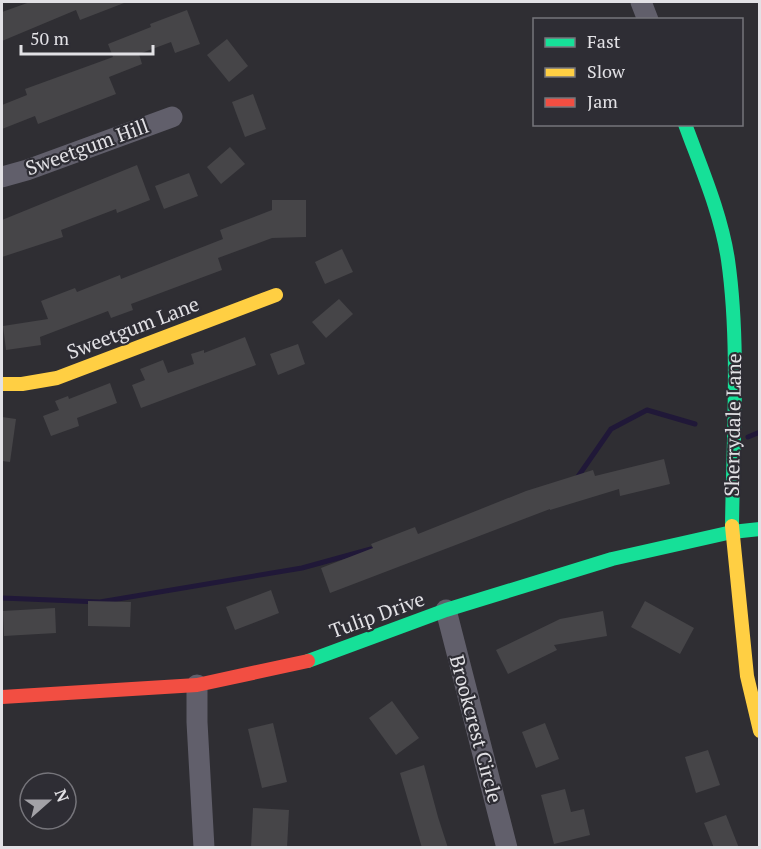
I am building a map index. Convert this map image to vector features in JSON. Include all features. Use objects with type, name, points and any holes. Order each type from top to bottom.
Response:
[{"type":"street","points":[[642,2],[647,18]]},
{"type":"street","name":"Sweetgum Hill","points":[[2,177],[171,117]]},
{"type":"street","name":"Sherrydale Lane","points":[[686,126],[717,213],[728,259],[734,341],[732,532],[747,676],[759,731]]},
{"type":"street","name":"Sweetgum Lane","points":[[2,384],[22,384],[57,378],[276,296]]},
{"type":"street","name":"Tulip Drive","points":[[2,697],[197,685],[308,662],[446,610],[612,559],[732,532],[759,530]]},
{"type":"street","name":"Brookcrest Circle","points":[[446,610],[507,848]]},
{"type":"street","points":[[197,685],[204,848]]},
{"type":"building","points":[[30,2],[124,3],[80,20],[76,10],[2,41],[2,12]]},
{"type":"building","points":[[187,10],[200,44],[175,53],[171,42],[139,54],[142,64],[109,77],[116,94],[38,124],[35,116],[2,129],[2,105],[27,95],[25,89],[113,57],[108,44]]},
{"type":"building","points":[[227,39],[248,66],[229,82],[207,55]]},
{"type":"building","points":[[253,94],[266,129],[245,137],[232,102]]},
{"type":"building","points":[[230,147],[245,164],[221,184],[207,167]]},
{"type":"building","points":[[137,165],[150,200],[117,213],[116,209],[61,230],[63,237],[2,257],[2,220]]},
{"type":"building","points":[[189,173],[198,196],[164,209],[155,186]]},
{"type":"building","points":[[272,200],[306,200],[306,237],[272,238],[218,258],[222,270],[131,304],[133,310],[111,318],[108,311],[40,337],[41,345],[6,350],[3,326],[48,319],[41,301],[75,288],[77,292],[120,275],[121,279],[223,239],[220,230],[272,210]]},
{"type":"building","points":[[342,249],[353,272],[325,284],[315,262]]},
{"type":"building","points":[[339,299],[353,314],[326,338],[312,322]]},
{"type":"building","points":[[245,337],[256,365],[141,408],[132,385],[145,380],[140,369],[163,360],[168,373],[194,364],[191,354],[204,350],[204,353]]},
{"type":"building","points":[[298,344],[305,364],[278,375],[270,354]]},
{"type":"building","points":[[110,383],[117,403],[77,418],[79,426],[51,436],[43,416],[59,410],[55,401],[68,396],[69,399]]},
{"type":"building","points":[[2,417],[16,419],[10,462],[2,461]]},
{"type":"building","points":[[664,459],[670,484],[620,496],[619,489],[550,509],[330,593],[321,568],[373,548],[371,544],[415,527],[418,534],[526,491],[593,470],[595,476]]},
{"type":"building","points":[[271,590],[279,613],[235,630],[226,607]]},
{"type":"building","points":[[88,601],[131,602],[130,627],[88,626]]},
{"type":"building","points":[[645,601],[694,628],[680,654],[631,627]]},
{"type":"building","points":[[55,608],[56,633],[4,636],[3,611]]},
{"type":"building","points":[[603,611],[607,636],[554,645],[557,650],[508,674],[496,650],[560,619]]},
{"type":"building","points":[[392,701],[419,738],[396,755],[369,718]]},
{"type":"building","points":[[273,723],[287,782],[262,788],[248,729]]},
{"type":"building","points":[[545,723],[559,759],[536,768],[522,732]]},
{"type":"building","points":[[708,750],[720,785],[696,793],[685,757]]},
{"type":"building","points":[[424,765],[448,848],[422,848],[400,773]]},
{"type":"building","points":[[565,789],[571,812],[584,809],[590,835],[554,844],[541,795]]},
{"type":"building","points":[[253,808],[289,810],[287,848],[251,848]]},
{"type":"building","points":[[726,815],[739,848],[714,848],[704,823]]},
{"type":"waterway","points":[[577,478],[611,429],[647,410],[695,424]]},
{"type":"waterway","points":[[748,437],[760,432]]},
{"type":"waterway","points":[[2,598],[100,602],[302,568],[371,549]]},
{"type":"traffic: fast","points":[[686,126],[716,208],[725,242],[732,292],[735,358],[732,526]]},
{"type":"traffic: fast","points":[[308,661],[446,610],[612,559],[732,532],[760,529]]},
{"type":"traffic: slow","points":[[2,384],[22,384],[57,378],[276,295]]},
{"type":"traffic: slow","points":[[732,526],[747,676],[760,731]]},
{"type":"traffic: jam","points":[[2,697],[197,685],[308,661]]}]
